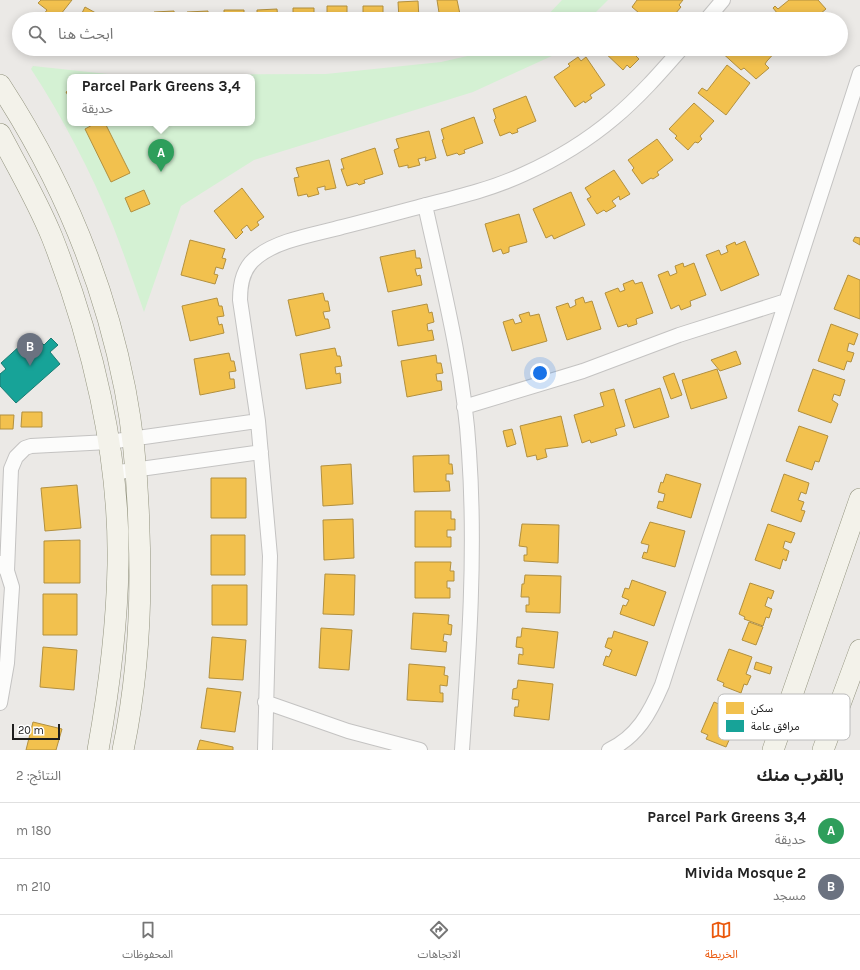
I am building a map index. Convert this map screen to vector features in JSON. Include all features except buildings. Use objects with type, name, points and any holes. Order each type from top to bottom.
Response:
[{"type":"street","points":[[713,12],[723,0]]},
{"type":"street","points":[[265,750],[265,702],[270,556],[258,421],[240,300],[240,286],[244,273],[250,263],[271,248],[494,186],[525,173],[572,147],[614,118],[652,82],[675,56]]},
{"type":"street","points":[[609,750],[624,741],[643,722],[654,704],[662,685],[860,73]]},
{"type":"street","points":[[0,85],[31,137],[76,226],[90,265],[113,341],[125,389],[136,470],[141,574],[140,616],[135,680],[124,750]]},
{"type":"street","points":[[0,134],[20,170],[52,236],[78,310],[90,353],[109,442],[116,504],[118,564],[116,618],[110,681],[98,750]]},
{"type":"street","points":[[424,205],[455,342],[469,451],[472,565],[471,619],[462,750]]},
{"type":"street","points":[[464,407],[583,371],[694,330],[786,302]]},
{"type":"street","points":[[0,703],[10,629],[12,587],[4,567],[11,469],[16,457],[25,448],[36,445],[109,442],[258,421]]},
{"type":"street","points":[[112,473],[261,452]]},
{"type":"street","points":[[792,694],[860,499]]},
{"type":"street","points":[[844,694],[860,650]]},
{"type":"street","points":[[265,702],[348,731],[420,750]]},
{"type":"street","points":[[773,750],[776,740]]},
{"type":"street","points":[[823,750],[827,740]]},
{"type":"green space","points":[[562,0],[608,0],[596,12],[551,12]]},
{"type":"green space","points":[[467,56],[552,56],[473,92],[254,160],[181,206],[144,312],[117,237],[95,186],[76,146],[31,69],[33,66],[108,74],[67,74],[67,126],[255,126],[255,74],[326,74],[441,62]]},
{"type":"place","name":"Parcel Park Greens 3,4","points":[[161,172]]},
{"type":"place","name":"Mivida Mosque 2","points":[[30,366]]}]
